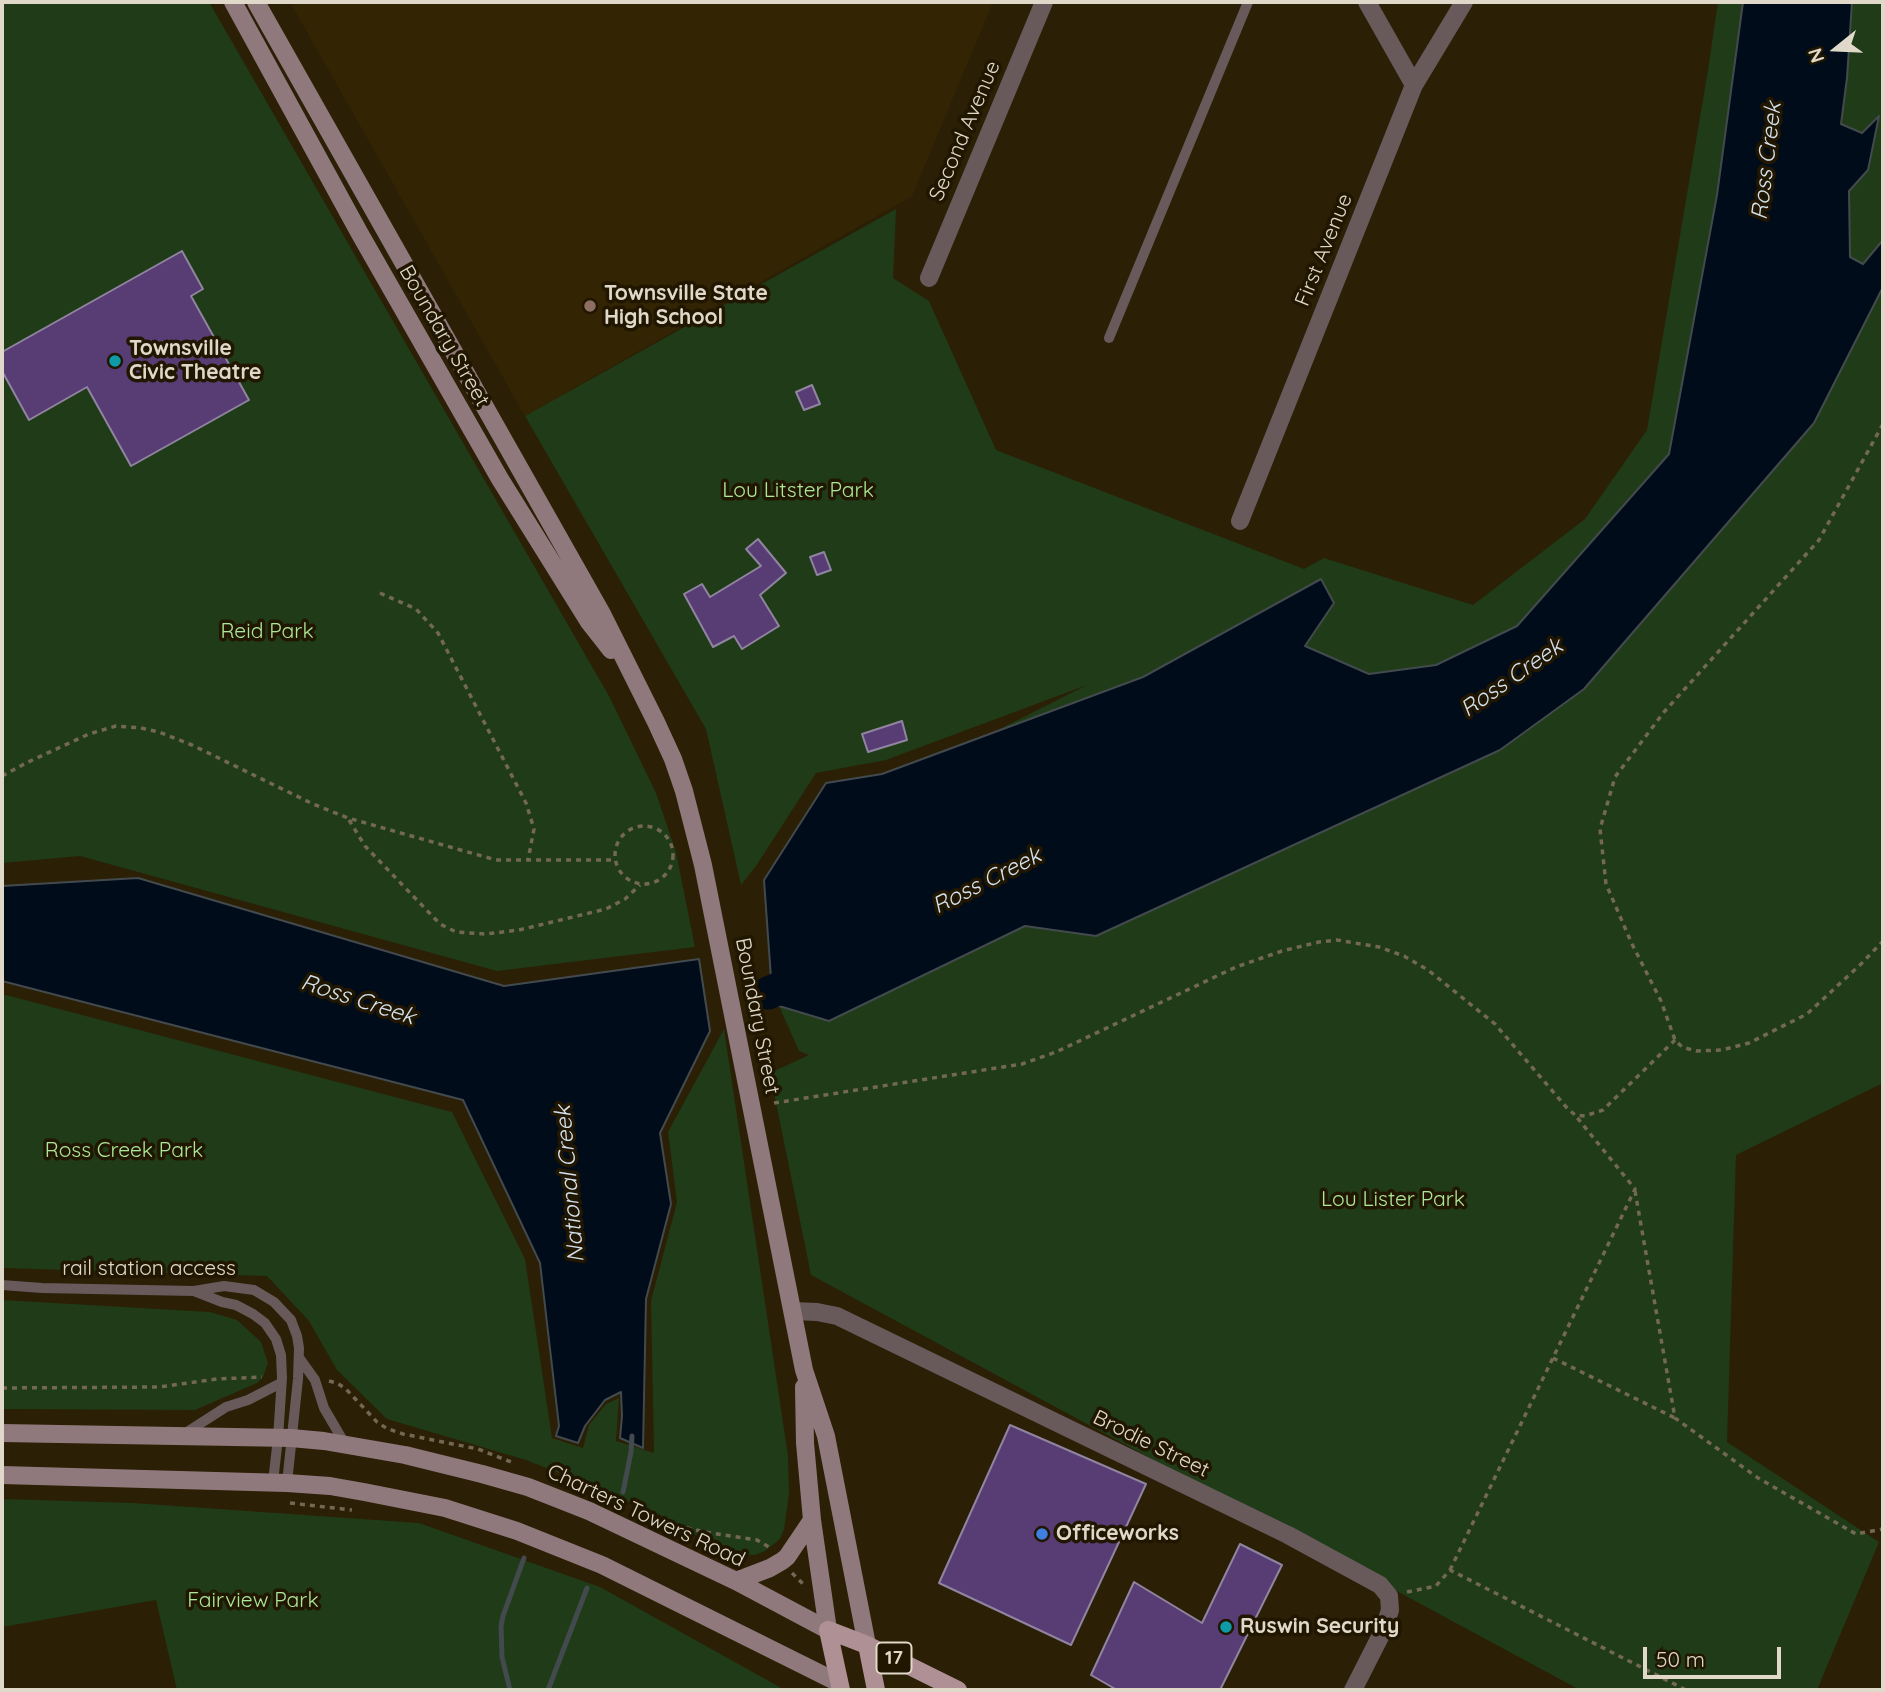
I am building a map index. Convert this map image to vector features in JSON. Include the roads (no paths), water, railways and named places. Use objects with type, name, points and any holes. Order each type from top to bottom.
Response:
[{"type":"main road","name":"Boundary Street","points":[[233,2],[360,234],[500,480],[589,622],[634,681]]},
{"type":"main road","name":"Boundary Street","points":[[256,2],[602,614],[673,759],[698,844],[804,1370],[826,1436],[867,1645]]},
{"type":"main road","name":"Boundary Street","points":[[804,1370],[805,1443],[812,1520],[828,1630]]},
{"type":"main road","name":"Charters Towers Road","points":[[2,1433],[285,1438],[405,1455],[482,1474],[528,1487],[589,1511],[736,1581],[828,1630],[867,1645],[958,1690]]},
{"type":"main road","points":[[2,1475],[280,1482],[330,1486],[445,1508],[507,1527],[602,1564],[844,1688]]},
{"type":"main road","points":[[736,1581],[770,1568],[787,1557],[812,1520]]},
{"type":"main road","points":[[828,1630],[844,1688]]},
{"type":"main road","points":[[867,1645],[876,1690]]},
{"type":"street","name":"Second Avenue","points":[[929,278],[1044,2]]},
{"type":"street","points":[[1367,2],[1414,85]]},
{"type":"street","name":"First Avenue","points":[[1240,522],[1414,85],[1464,2]]},
{"type":"street","name":"Brodie Street","points":[[793,1311],[837,1316],[1289,1535],[1380,1585],[1389,1596],[1390,1610],[1384,1629],[1353,1690]]},
{"type":"lane","points":[[1109,338],[1248,2]]},
{"type":"lane","name":"rail station access","points":[[2,1284],[42,1288],[194,1291],[224,1286],[254,1290],[274,1301],[286,1314],[295,1329],[299,1348],[300,1359],[285,1438]]},
{"type":"lane","points":[[194,1291],[236,1305],[253,1314],[265,1323],[276,1339],[281,1355],[285,1438],[280,1482]]},
{"type":"lane","points":[[300,1359],[315,1380],[328,1418],[346,1445]]},
{"type":"lane","points":[[181,1436],[226,1407],[281,1384]]},
{"type":"water","points":[[1743,2],[1852,2],[1841,124],[1862,133],[1879,116],[1868,170],[1849,191],[1850,257],[1863,264],[1883,240],[1883,287],[1814,423],[1584,689],[1500,750],[1096,936],[1025,926],[829,1021],[779,1006],[771,978],[764,880],[826,783],[882,774],[1143,677],[1321,579],[1334,603],[1305,646],[1369,674],[1436,665],[1517,626],[1669,454],[1717,195]]},
{"type":"water","points":[[138,878],[504,986],[699,959],[710,1031],[660,1133],[671,1204],[646,1299],[643,1448],[620,1438],[621,1392],[605,1400],[585,1426],[578,1443],[556,1436],[559,1426],[540,1263],[463,1100],[2,981],[2,886]]},
{"type":"waterway","name":"Ross Creek","points":[[768,993],[814,971]]},
{"type":"waterway","points":[[623,1492],[632,1436]]},
{"type":"waterway","name":"National Creek","points":[[510,1690],[502,1657],[501,1626],[524,1558]]},
{"type":"waterway","points":[[548,1690],[587,1588]]},
{"type":"place","name":"Townsville State High School","points":[[590,306]]},
{"type":"place","name":"Townsville Civic Theatre","points":[[115,361]]},
{"type":"place","name":"Officeworks","points":[[1042,1534]]},
{"type":"place","name":"Ruswin Security","points":[[1226,1627]]},
{"type":"park label","name":"Lou Litster Park","points":[[798,491]]},
{"type":"park label","name":"Reid Park","points":[[267,632]]},
{"type":"park label","name":"Ross Creek Park","points":[[124,1151]]},
{"type":"park label","name":"Lou Lister Park","points":[[1393,1200]]},
{"type":"park label","name":"Fairview Park","points":[[253,1601]]}]
